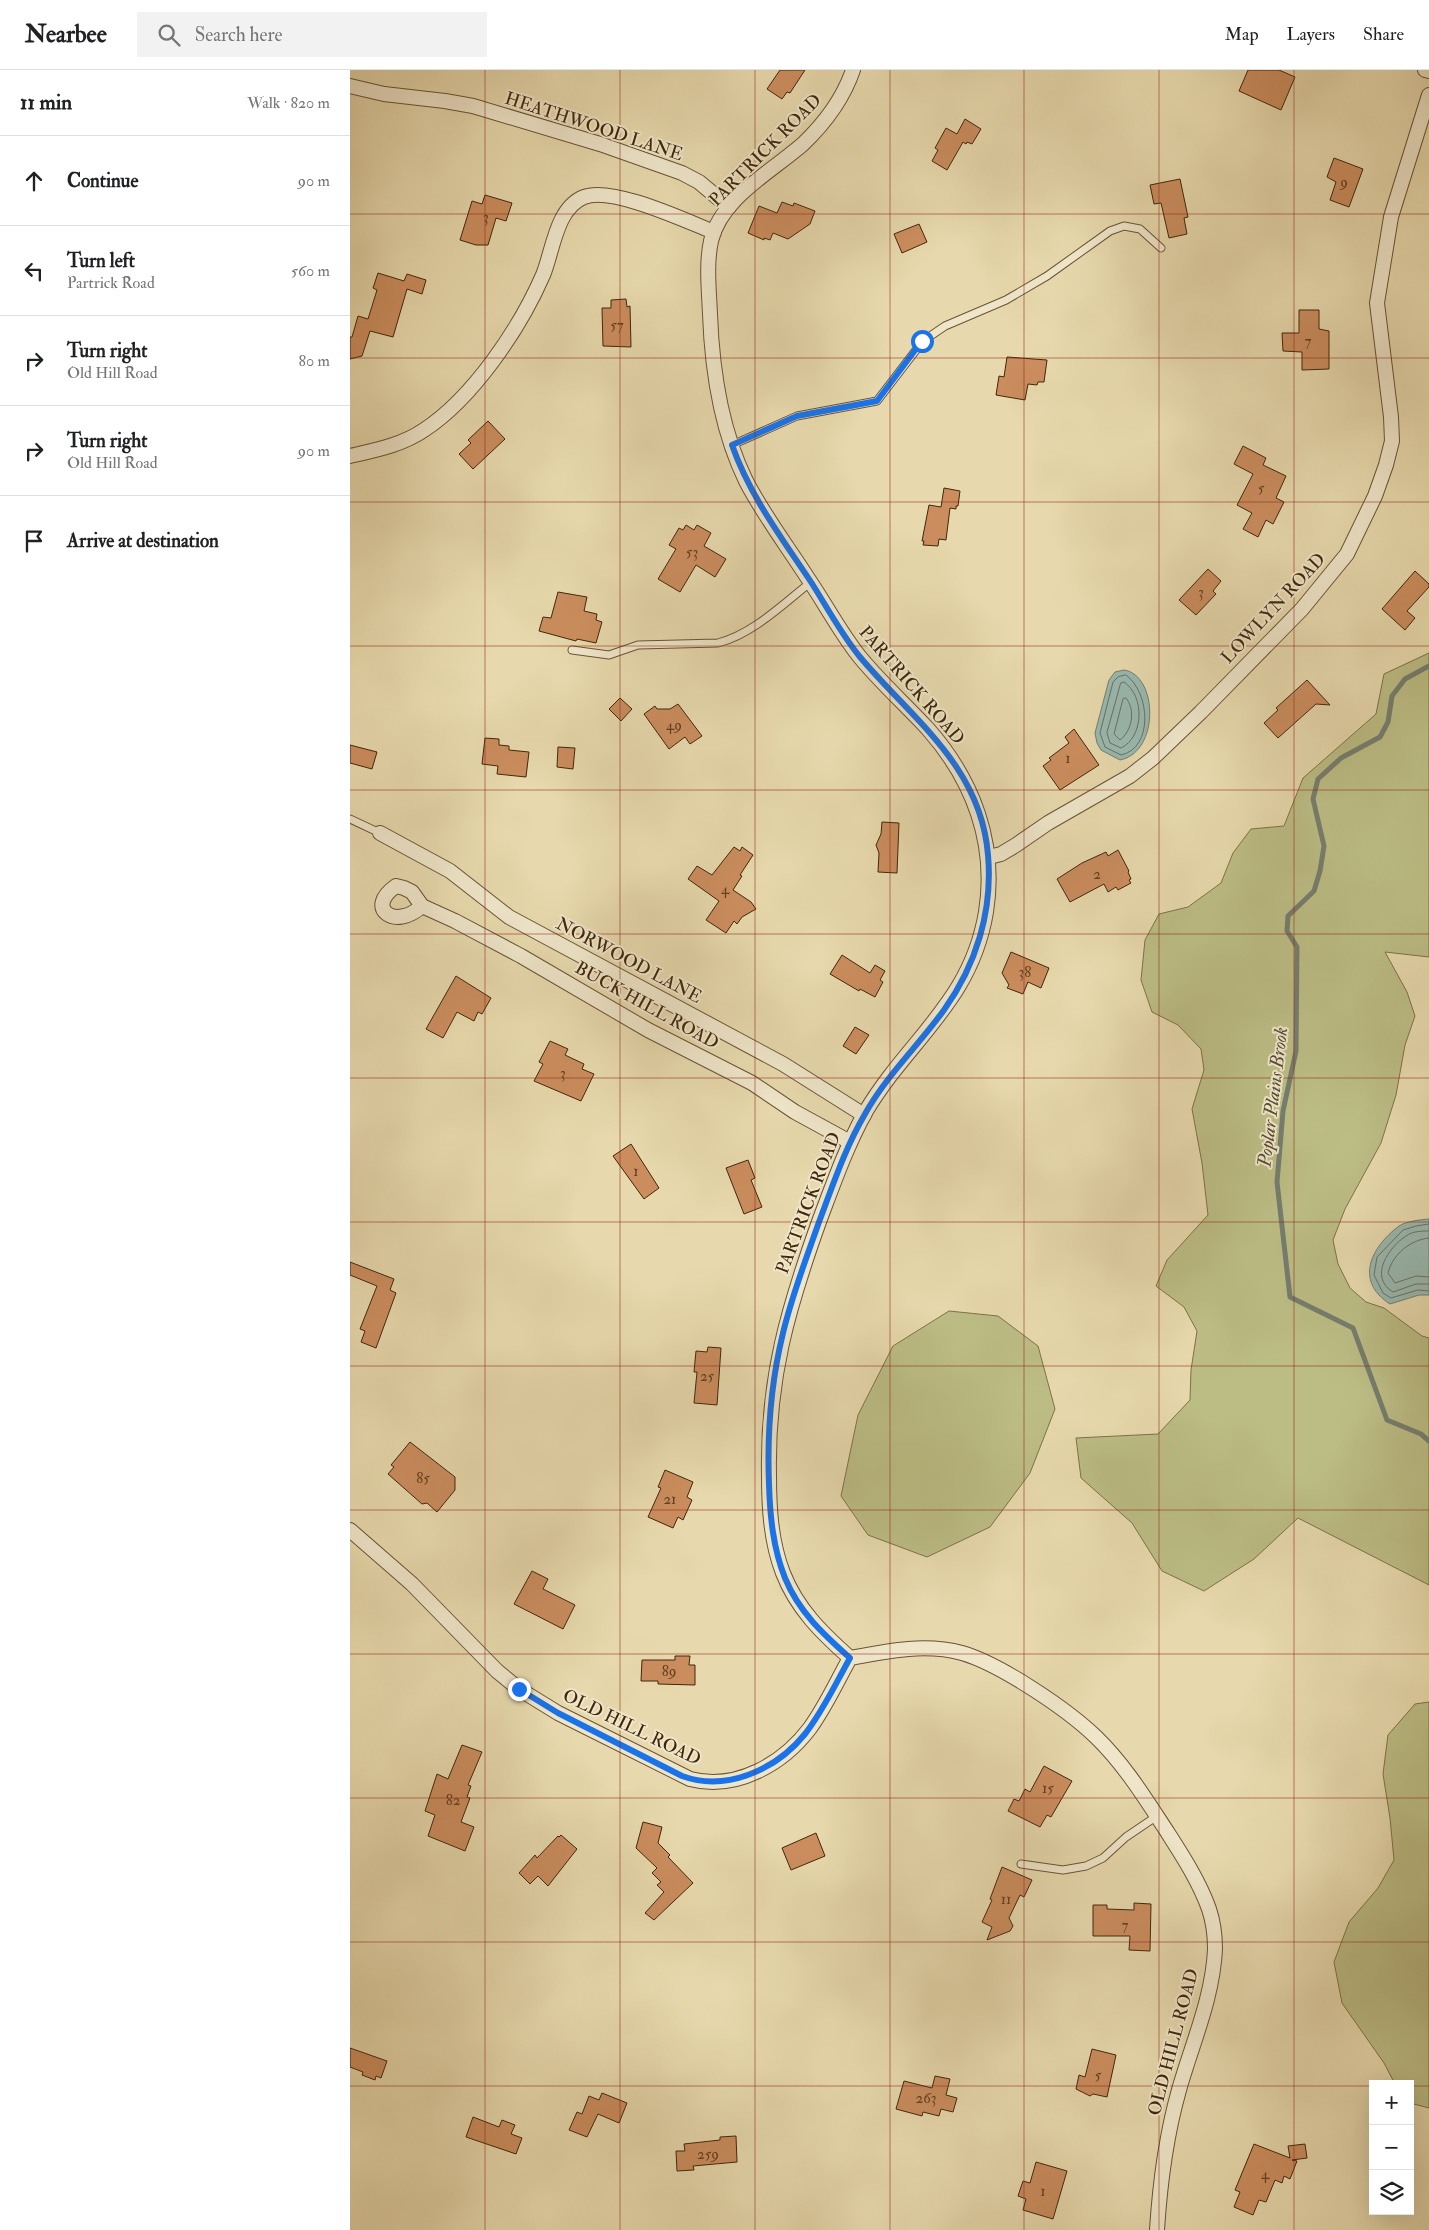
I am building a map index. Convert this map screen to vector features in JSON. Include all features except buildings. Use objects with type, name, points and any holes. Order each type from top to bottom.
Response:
[{"type":"street","name":"PARTRICK ROAD","points":[[850,1658],[809,1618],[797,1602],[787,1583],[773,1538],[768,1469],[773,1390],[782,1334],[800,1275],[850,1142],[864,1115],[889,1078],[943,1012],[968,970],[984,919],[989,889],[988,857],[985,834],[979,813],[957,767],[928,730],[859,655],[759,504],[744,475],[732,445],[722,408],[712,352],[709,259],[714,232],[729,207],[813,133],[843,95],[853,70]]},
{"type":"street","points":[[1425,70],[1429,72]]},
{"type":"street","name":"HEATHWOOD LANE","points":[[350,86],[384,94],[473,106],[600,144],[682,173],[699,182],[729,207]]},
{"type":"street","name":"LOWLYN ROAD","points":[[988,857],[1002,854],[1016,846],[1048,823],[1130,776],[1153,758],[1302,609],[1333,573],[1351,548],[1375,496],[1392,441],[1377,303],[1391,216],[1429,95]]},
{"type":"street","points":[[350,456],[392,446],[424,430],[442,416],[491,364],[524,315],[535,293],[561,220],[572,206],[584,197],[604,196],[622,199],[674,215],[714,232]]},
{"type":"street","name":"NORWOOD LANE","points":[[380,833],[450,871],[509,917],[783,1064],[864,1115]]},
{"type":"street","name":"BUCK HILL ROAD","points":[[422,906],[455,921],[513,952],[648,1030],[752,1083],[795,1112],[850,1142]]},
{"type":"street","name":"OLD HILL ROAD","points":[[350,1530],[412,1584],[496,1671],[519,1689],[558,1713],[690,1779],[716,1782],[737,1779],[760,1770],[784,1755],[796,1745],[811,1726],[850,1658],[889,1651],[938,1648],[962,1653],[994,1667],[1071,1716],[1096,1737],[1121,1765],[1157,1816],[1203,1894],[1211,1914],[1215,1948],[1207,1998],[1179,2089],[1167,2138],[1158,2230]]},
{"type":"lane","points":[[732,445],[797,416],[877,401],[922,341],[946,326],[1006,300],[1047,276],[1110,231],[1124,226],[1140,229],[1161,248]]},
{"type":"lane","points":[[572,650],[609,655],[638,645],[718,643],[729,640],[756,624],[811,582]]},
{"type":"lane","points":[[350,819],[380,833]]},
{"type":"lane","points":[[1021,1864],[1063,1870],[1086,1866],[1103,1858],[1126,1837],[1157,1816]]},
{"type":"green space","points":[[1429,653],[1429,957],[1385,952],[1407,992],[1415,1016],[1405,1045],[1396,1095],[1381,1143],[1345,1209],[1333,1240],[1338,1264],[1350,1288],[1366,1302],[1384,1308],[1422,1336],[1429,1338],[1429,1585],[1298,1518],[1254,1559],[1204,1591],[1162,1571],[1132,1523],[1081,1478],[1076,1438],[1158,1434],[1190,1400],[1191,1370],[1197,1331],[1184,1307],[1156,1286],[1167,1260],[1208,1215],[1202,1163],[1192,1109],[1204,1070],[1201,1049],[1178,1025],[1152,1012],[1141,980],[1145,940],[1159,914],[1188,907],[1221,883],[1233,853],[1251,829],[1284,826],[1303,778],[1376,714],[1384,674]]},
{"type":"green space","points":[[949,1311],[998,1316],[1038,1346],[1055,1409],[1030,1473],[990,1527],[927,1557],[868,1535],[841,1496],[858,1415],[893,1346]]},
{"type":"green space","points":[[1429,1702],[1429,2108],[1414,2104],[1414,2080],[1393,2080],[1384,2063],[1342,2003],[1334,1962],[1349,1922],[1378,1888],[1394,1860],[1383,1774],[1388,1735],[1415,1704]]},
{"type":"water","points":[[1124,670],[1135,675],[1143,685],[1148,699],[1150,714],[1148,729],[1142,743],[1133,754],[1120,760],[1101,750],[1095,733],[1109,680],[1115,672]]},
{"type":"water","points":[[1429,1219],[1429,1295],[1419,1295],[1390,1304],[1379,1295],[1372,1285],[1370,1264],[1374,1254],[1389,1234],[1402,1224]]},
{"type":"waterway","name":"Poplar Plains Brook","points":[[1429,666],[1405,679],[1392,696],[1388,722],[1380,737],[1341,758],[1318,779],[1313,799],[1324,846],[1320,871],[1314,891],[1288,916],[1287,931],[1297,947],[1296,1051],[1283,1111],[1277,1182],[1290,1297],[1353,1328],[1387,1420],[1421,1434],[1429,1441]]},
{"type":"route","points":[[519,1689],[558,1713],[682,1776],[697,1781],[716,1782],[748,1776],[768,1766],[796,1745],[811,1726],[850,1658],[825,1636],[797,1602],[783,1574],[777,1556],[770,1510],[768,1462],[773,1390],[779,1350],[797,1282],[850,1142],[864,1115],[878,1094],[943,1012],[968,970],[980,936],[988,898],[988,857],[981,820],[970,792],[957,767],[928,730],[871,669],[848,640],[759,504],[737,460],[732,445],[797,416],[877,401],[922,341]]}]
